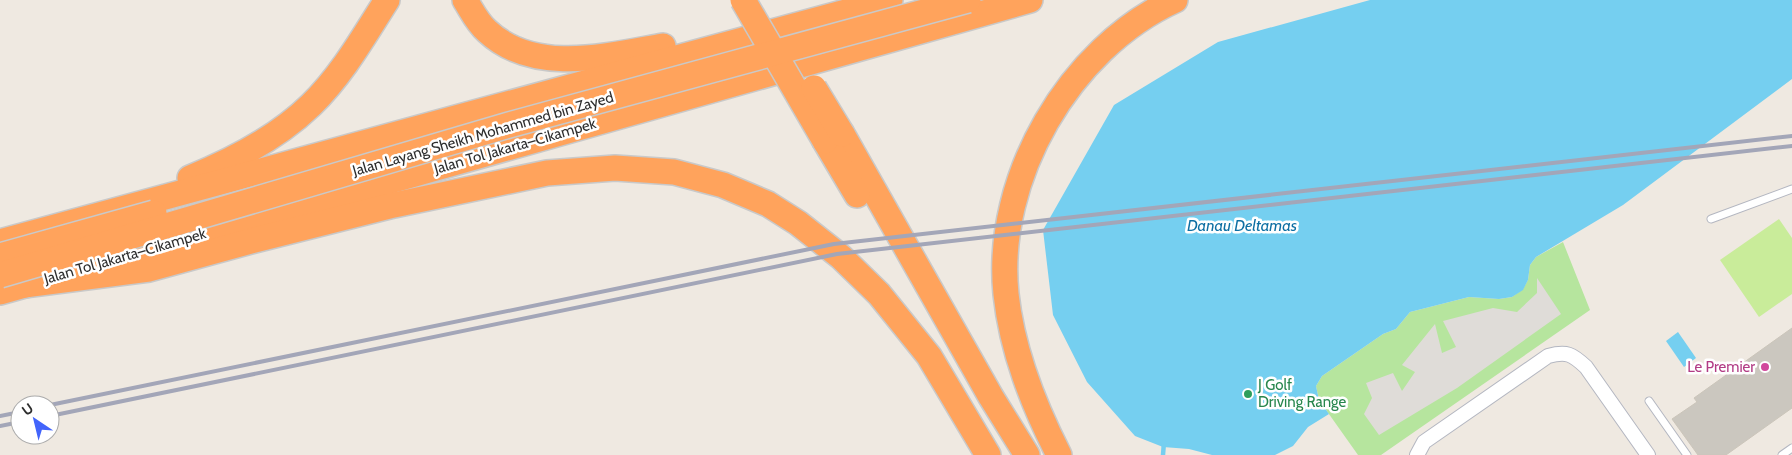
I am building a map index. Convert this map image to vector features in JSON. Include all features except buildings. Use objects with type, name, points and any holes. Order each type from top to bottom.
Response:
[{"type":"highway","points":[[92,217],[226,161],[293,120],[311,105],[342,68],[386,0]]},
{"type":"highway","points":[[465,0],[476,19],[486,31],[499,41],[516,50],[536,56],[567,58],[616,54],[686,42],[833,0]]},
{"type":"highway","points":[[743,0],[833,137],[1027,455]]},
{"type":"highway","points":[[761,0],[833,137],[1007,455]]},
{"type":"highway","points":[[0,242],[890,0]]},
{"type":"highway","name":"Jalan Layang Sheikh Mohammed bin Zayed","points":[[0,256],[693,62],[926,0]]},
{"type":"highway","name":"Jalan Layang Sheikh Mohammed bin Zayed","points":[[0,275],[509,126],[968,0]]},
{"type":"highway","name":"Jalan Tol Jakarta–Cikampek","points":[[0,292],[1030,0]]},
{"type":"highway","points":[[1059,455],[1035,403],[1014,342],[1009,320],[1006,294],[1006,260],[1010,220],[1016,194],[1030,155],[1064,92],[1095,57],[1132,25],[1175,0]]},
{"type":"highway","points":[[24,285],[149,269],[394,205],[547,174],[615,168],[674,172],[723,185],[768,204],[798,222],[841,257],[879,294],[929,356],[988,455]]},
{"type":"street","points":[[1417,455],[1424,442],[1548,356],[1561,352],[1575,356],[1586,367],[1648,455]]},
{"type":"lane","points":[[1711,219],[1792,189]]},
{"type":"lane","points":[[1649,401],[1687,455]]},
{"type":"lane","points":[[1782,455],[1792,448]]},
{"type":"green space","points":[[1779,219],[1792,238],[1792,294],[1759,317],[1720,260]]},
{"type":"green space","points":[[1563,242],[1590,310],[1381,455],[1358,455],[1319,400],[1316,386],[1322,376],[1383,334],[1396,329],[1410,312],[1469,297],[1499,299],[1512,297],[1523,289],[1528,280],[1530,265],[1536,257]]},
{"type":"shaded area","points":[[1537,278],[1561,314],[1457,388],[1379,435],[1364,414],[1372,398],[1366,383],[1393,373],[1402,391],[1415,372],[1402,365],[1435,324],[1442,353],[1456,347],[1443,321],[1493,308],[1517,312],[1537,293]]},
{"type":"water","name":"Danau Deltamas","points":[[1370,0],[1792,0],[1792,79],[1623,205],[1536,257],[1530,265],[1528,280],[1523,290],[1512,297],[1499,299],[1469,297],[1410,312],[1396,329],[1383,334],[1322,376],[1316,386],[1319,400],[1329,414],[1308,427],[1293,446],[1275,455],[1212,455],[1189,449],[1163,447],[1135,436],[1087,382],[1053,315],[1043,230],[1114,105],[1218,42]]},
{"type":"water","points":[[1678,332],[1696,358],[1684,367],[1666,341]]},
{"type":"waterway","points":[[1163,455],[1164,442]]},
{"type":"railway","points":[[60,403],[834,244],[1792,136]]},
{"type":"railway","points":[[60,414],[837,254],[1792,146]]},
{"type":"railway","points":[[0,416],[10,414]]},
{"type":"railway","points":[[0,426],[10,424]]},
{"type":"place","name":"Le Premier","points":[[1765,367]]},
{"type":"place","name":"J Golf Driving Range","points":[[1248,394]]}]
